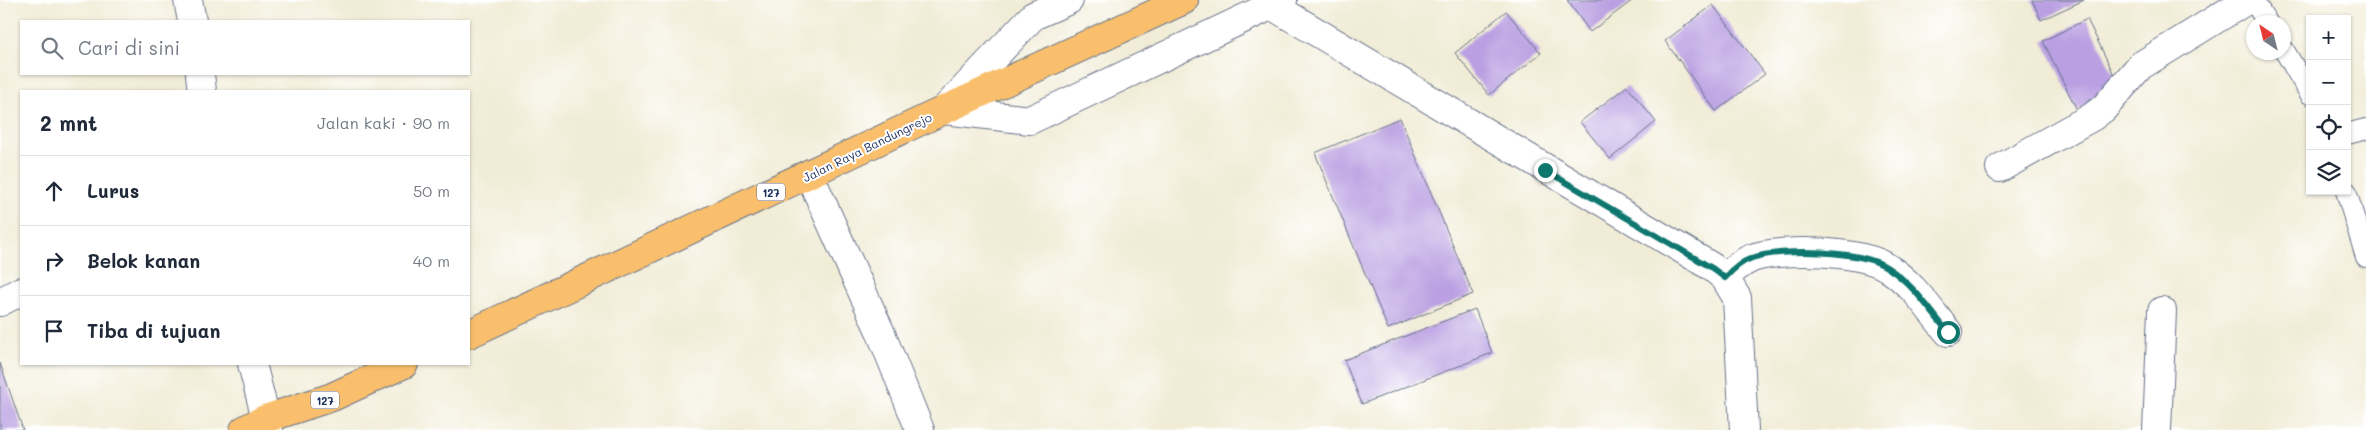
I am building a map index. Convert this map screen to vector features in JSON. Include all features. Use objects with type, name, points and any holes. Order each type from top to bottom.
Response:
[{"type":"main road","name":"Jalan Raya Bandungrejo","points":[[470,334],[944,110],[1184,0]]},
{"type":"main road","name":"127","points":[[259,426],[332,397],[402,365]]},
{"type":"street","points":[[188,0],[192,20]]},
{"type":"street","points":[[944,110],[1033,16],[1068,0]]},
{"type":"street","points":[[2000,168],[2104,108],[2140,66],[2247,0]]},
{"type":"street","points":[[944,110],[1030,120],[1277,3],[1712,268],[1725,278],[1737,298],[1744,430]]},
{"type":"street","points":[[200,75],[202,90]]},
{"type":"street","points":[[810,174],[880,331],[920,430]]},
{"type":"street","points":[[1725,278],[1736,267],[1752,258],[1774,254],[1837,254],[1862,259],[1886,266],[1909,284],[1948,332]]},
{"type":"street","points":[[0,302],[20,292]]},
{"type":"street","points":[[2157,430],[2162,311]]},
{"type":"street","points":[[252,365],[259,426]]},
{"type":"lane","points":[[2253,0],[2263,15]]},
{"type":"lane","points":[[2290,60],[2306,87]]},
{"type":"lane","points":[[2351,133],[2366,129]]},
{"type":"lane","points":[[2347,195],[2366,257]]},
{"type":"building","points":[[1567,0],[1633,0],[1590,32]]},
{"type":"building","points":[[2032,0],[2084,0],[2041,20]]},
{"type":"building","points":[[1713,5],[1765,74],[1716,111],[1665,41]]},
{"type":"building","points":[[1506,11],[1541,53],[1489,95],[1455,53]]},
{"type":"building","points":[[2087,19],[2121,89],[2077,110],[2043,41]]},
{"type":"building","points":[[1627,86],[1656,122],[1610,159],[1580,122]]},
{"type":"building","points":[[1400,118],[1473,294],[1388,329],[1315,153]]},
{"type":"building","points":[[1475,309],[1492,353],[1362,404],[1344,360]]},
{"type":"building","points":[[0,363],[23,430],[0,430]]},
{"type":"route","points":[[1545,170],[1712,268],[1725,278],[1736,267],[1752,258],[1774,254],[1808,252],[1837,254],[1886,266],[1909,284],[1948,332]]}]
